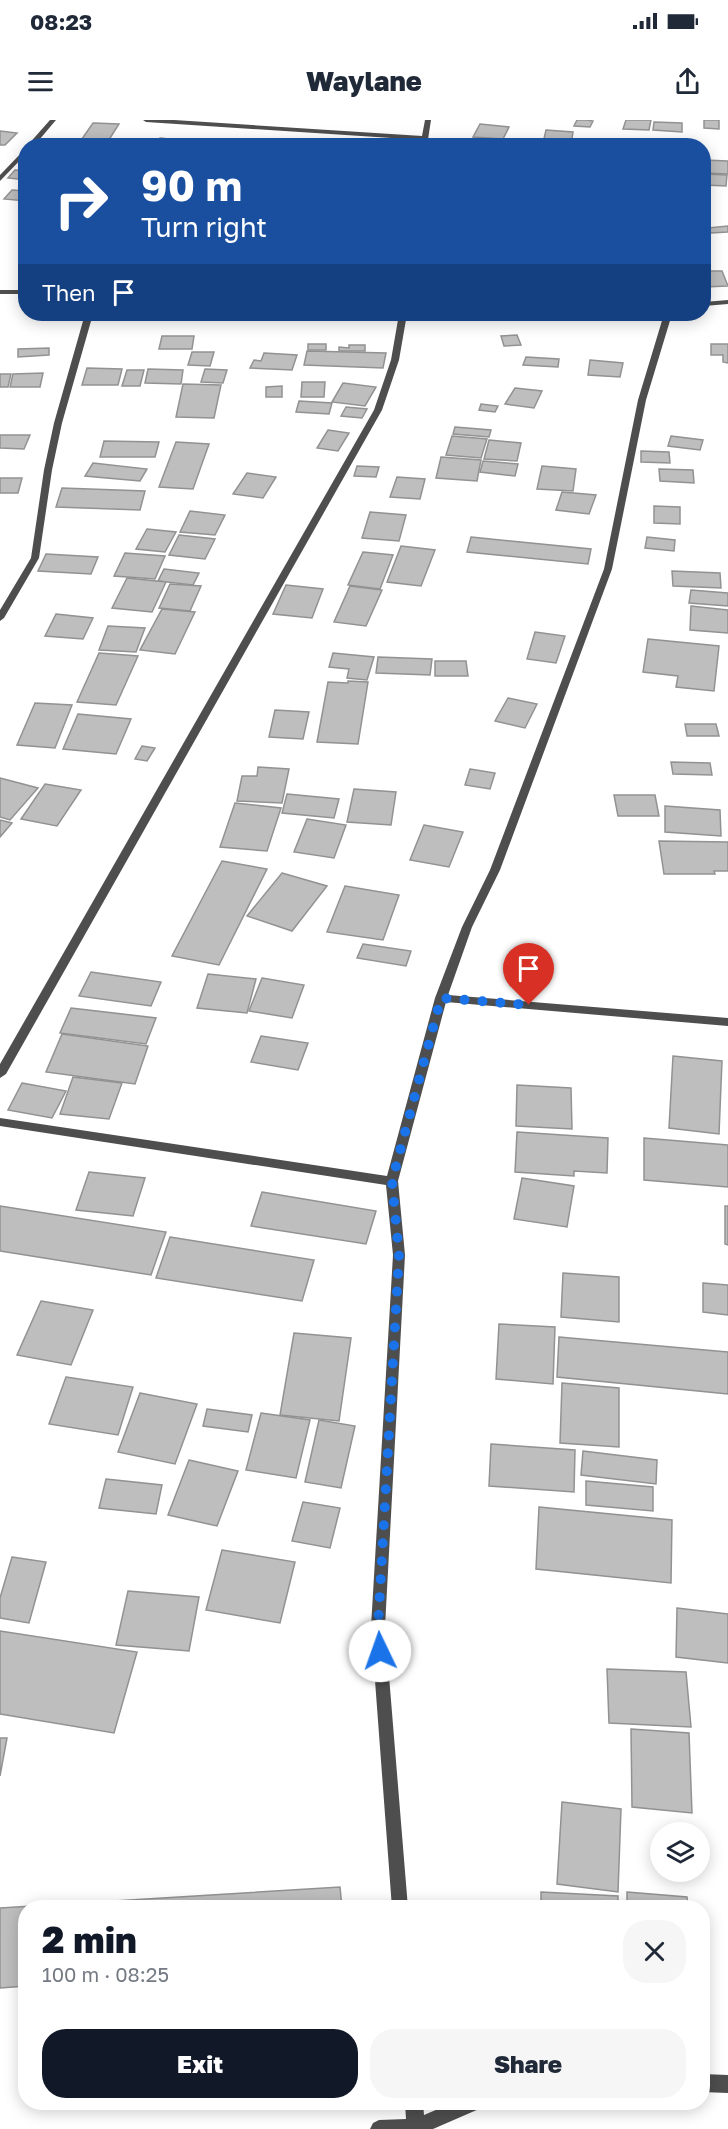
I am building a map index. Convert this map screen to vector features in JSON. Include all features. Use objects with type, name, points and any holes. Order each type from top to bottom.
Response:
[{"type":"street","points":[[37,138],[53,120]]},
{"type":"street","points":[[146,120],[374,138]]},
{"type":"street","points":[[426,138],[428,120]]},
{"type":"street","points":[[0,179],[18,159]]},
{"type":"street","points":[[0,291],[18,292]]},
{"type":"street","points":[[711,303],[728,302]]},
{"type":"street","points":[[0,618],[35,558],[48,470],[58,423],[87,321]]},
{"type":"street","points":[[0,1074],[378,410],[395,360],[402,321]]},
{"type":"street","points":[[399,1900],[378,1627],[399,1255],[392,1181],[441,998],[467,927],[495,870],[608,569],[642,400],[666,321]]},
{"type":"street","points":[[441,998],[728,1022]]},
{"type":"street","points":[[0,1122],[392,1181]]},
{"type":"street","points":[[710,2083],[728,2084]]},
{"type":"street","points":[[415,2110],[416,2127]]},
{"type":"street","points":[[379,2129],[416,2127],[456,2110]]},
{"type":"building","points":[[577,120],[593,121],[590,127],[574,126]]},
{"type":"building","points":[[626,120],[651,120],[649,130],[623,129]]},
{"type":"building","points":[[704,120],[719,120],[719,129],[704,128]]},
{"type":"building","points":[[654,122],[682,123],[682,132],[653,130]]},
{"type":"building","points":[[93,123],[119,124],[110,138],[83,138]]},
{"type":"building","points":[[480,124],[509,127],[504,138],[473,137]]},
{"type":"building","points":[[546,130],[573,132],[572,138],[544,138]]},
{"type":"building","points":[[0,131],[17,133],[5,145],[0,145]]},
{"type":"building","points":[[711,160],[728,161],[728,174],[711,173]]},
{"type":"building","points":[[15,170],[18,170],[18,179],[8,178]]},
{"type":"building","points":[[711,174],[727,175],[726,186],[711,185]]},
{"type":"building","points":[[12,190],[18,190],[18,200],[4,199]]},
{"type":"building","points":[[728,226],[728,232],[711,233],[711,228]]},
{"type":"building","points":[[711,271],[722,271],[728,286],[711,287]]},
{"type":"building","points":[[517,335],[521,345],[504,346],[501,336]]},
{"type":"building","points":[[162,336],[194,336],[192,349],[159,349]]},
{"type":"building","points":[[308,344],[326,344],[326,350],[308,350]]},
{"type":"building","points":[[711,344],[728,344],[728,363],[723,362],[723,355],[711,355]]},
{"type":"building","points":[[349,345],[365,345],[365,351],[339,351],[339,347],[349,348]]},
{"type":"building","points":[[49,348],[49,355],[18,357],[18,349]]},
{"type":"building","points":[[307,351],[386,353],[383,368],[304,365]]},
{"type":"building","points":[[192,352],[214,352],[210,366],[188,365]]},
{"type":"building","points":[[264,353],[297,355],[292,370],[250,368],[254,360],[261,361]]},
{"type":"building","points":[[526,357],[559,359],[558,367],[523,365]]},
{"type":"building","points":[[590,360],[623,363],[620,377],[588,375]]},
{"type":"building","points":[[87,368],[122,369],[118,385],[82,385]]},
{"type":"building","points":[[148,369],[183,370],[181,384],[145,383]]},
{"type":"building","points":[[205,369],[227,370],[223,383],[201,382]]},
{"type":"building","points":[[127,370],[144,370],[140,386],[122,386]]},
{"type":"building","points":[[43,373],[40,387],[10,387],[13,374]]},
{"type":"building","points":[[0,374],[11,374],[8,387],[0,387]]},
{"type":"building","points":[[302,382],[325,382],[324,397],[301,397]]},
{"type":"building","points":[[343,383],[376,387],[365,406],[332,402]]},
{"type":"building","points":[[183,384],[221,385],[214,418],[176,417]]},
{"type":"building","points":[[282,386],[282,397],[266,397],[266,387]]},
{"type":"building","points":[[515,388],[542,391],[534,408],[505,404]]},
{"type":"building","points":[[299,401],[332,403],[329,414],[296,412]]},
{"type":"building","points":[[481,404],[498,406],[495,412],[479,410]]},
{"type":"building","points":[[346,407],[367,409],[362,418],[341,416]]},
{"type":"building","points":[[455,427],[491,430],[489,437],[453,434]]},
{"type":"building","points":[[328,430],[349,433],[338,451],[317,448]]},
{"type":"building","points":[[0,435],[30,435],[24,449],[0,448]]},
{"type":"building","points":[[452,436],[487,439],[481,458],[446,455]]},
{"type":"building","points":[[671,436],[703,440],[700,450],[668,446]]},
{"type":"building","points":[[489,440],[521,443],[517,461],[484,459]]},
{"type":"building","points":[[104,441],[159,442],[155,457],[100,457]]},
{"type":"building","points":[[176,442],[209,444],[193,489],[159,487]]},
{"type":"building","points":[[641,451],[669,452],[670,463],[641,462]]},
{"type":"building","points":[[441,457],[481,460],[477,481],[436,478]]},
{"type":"building","points":[[483,461],[518,464],[515,476],[480,472]]},
{"type":"building","points":[[93,463],[147,469],[140,481],[85,476]]},
{"type":"building","points":[[357,466],[379,467],[376,477],[354,476]]},
{"type":"building","points":[[542,466],[576,469],[573,491],[537,489]]},
{"type":"building","points":[[659,469],[693,470],[694,483],[660,481]]},
{"type":"building","points":[[247,473],[276,477],[263,498],[233,494]]},
{"type":"building","points":[[397,477],[425,479],[420,499],[390,497]]},
{"type":"building","points":[[0,478],[22,478],[18,493],[0,493]]},
{"type":"building","points":[[62,488],[145,491],[140,510],[56,507]]},
{"type":"building","points":[[562,492],[596,495],[589,514],[556,510]]},
{"type":"building","points":[[654,506],[680,507],[680,524],[654,523]]},
{"type":"building","points":[[190,511],[225,515],[215,535],[180,532]]},
{"type":"building","points":[[370,512],[406,515],[399,541],[362,538]]},
{"type":"building","points":[[147,529],[176,532],[165,552],[136,549]]},
{"type":"building","points":[[179,535],[215,539],[205,559],[169,555]]},
{"type":"building","points":[[471,537],[591,549],[588,564],[467,552]]},
{"type":"building","points":[[647,537],[675,540],[674,551],[645,548]]},
{"type":"building","points":[[401,546],[435,550],[421,586],[387,582]]},
{"type":"building","points":[[363,552],[393,555],[380,589],[348,585]]},
{"type":"building","points":[[125,553],[165,556],[155,579],[114,576]]},
{"type":"building","points":[[46,554],[98,557],[91,574],[38,571]]},
{"type":"building","points":[[164,569],[199,573],[193,585],[158,581]]},
{"type":"building","points":[[672,571],[720,573],[721,588],[673,586]]},
{"type":"building","points":[[127,578],[166,582],[152,612],[112,608]]},
{"type":"building","points":[[170,584],[201,586],[190,611],[159,608]]},
{"type":"building","points":[[286,585],[323,589],[312,618],[273,614]]},
{"type":"building","points":[[350,586],[382,590],[366,626],[334,622]]},
{"type":"building","points":[[691,590],[728,593],[728,606],[689,603]]},
{"type":"building","points":[[691,606],[728,610],[728,633],[690,630]]},
{"type":"building","points":[[162,609],[195,612],[175,654],[140,650]]},
{"type":"building","points":[[56,614],[93,618],[83,639],[45,636]]},
{"type":"building","points":[[108,626],[145,628],[136,652],[99,650]]},
{"type":"building","points":[[535,632],[565,636],[556,663],[527,659]]},
{"type":"building","points":[[648,639],[719,646],[714,691],[676,687],[678,676],[643,672]]},
{"type":"building","points":[[99,653],[138,656],[116,705],[77,702]]},
{"type":"building","points":[[333,653],[374,657],[367,680],[347,678],[349,669],[329,667]]},
{"type":"building","points":[[378,657],[432,659],[430,675],[376,673]]},
{"type":"building","points":[[435,661],[466,661],[468,676],[435,676]]},
{"type":"building","points":[[348,681],[368,682],[358,744],[317,742],[328,682],[348,683]]},
{"type":"building","points":[[508,698],[537,704],[525,728],[495,721]]},
{"type":"building","points":[[35,703],[72,705],[55,748],[17,745]]},
{"type":"building","points":[[275,710],[309,712],[303,739],[269,737]]},
{"type":"building","points":[[78,714],[131,719],[116,754],[63,749]]},
{"type":"building","points":[[685,724],[716,724],[719,736],[687,736]]},
{"type":"building","points":[[142,746],[155,748],[147,761],[135,759]]},
{"type":"building","points":[[671,762],[710,763],[712,775],[673,774]]},
{"type":"building","points":[[258,767],[289,769],[282,803],[237,801],[242,776],[257,776]]},
{"type":"building","points":[[470,769],[495,773],[490,789],[465,785]]},
{"type":"building","points":[[0,778],[38,788],[10,820],[0,817]]},
{"type":"building","points":[[45,784],[81,790],[57,826],[21,819]]},
{"type":"building","points":[[354,789],[396,792],[391,825],[347,822]]},
{"type":"building","points":[[287,794],[339,799],[334,818],[282,813]]},
{"type":"building","points":[[614,795],[655,795],[659,816],[618,816]]},
{"type":"building","points":[[235,803],[281,808],[267,851],[220,847]]},
{"type":"building","points":[[665,806],[720,810],[721,836],[665,832]]},
{"type":"building","points":[[307,819],[346,825],[334,858],[294,852]]},
{"type":"building","points":[[0,820],[12,823],[0,837]]},
{"type":"building","points":[[424,825],[463,832],[449,867],[410,860]]},
{"type":"building","points":[[659,841],[728,842],[728,871],[714,871],[715,874],[664,874]]},
{"type":"building","points":[[222,861],[267,869],[219,965],[172,956]]},
{"type":"building","points":[[282,873],[327,886],[292,931],[247,916]]},
{"type":"building","points":[[345,886],[399,895],[383,940],[327,932]]},
{"type":"building","points":[[363,944],[411,951],[406,966],[357,958]]},
{"type":"building","points":[[91,972],[161,982],[151,1006],[79,996]]},
{"type":"building","points":[[208,974],[256,979],[247,1013],[197,1008]]},
{"type":"building","points":[[262,978],[304,985],[292,1018],[249,1011]]},
{"type":"building","points":[[71,1008],[156,1018],[146,1044],[60,1033]]},
{"type":"building","points":[[62,1034],[148,1046],[135,1084],[46,1072]]},
{"type":"building","points":[[261,1036],[308,1043],[298,1070],[251,1062]]},
{"type":"building","points":[[673,1056],[722,1061],[719,1134],[669,1128]]},
{"type":"building","points":[[73,1077],[122,1083],[109,1119],[60,1114]]},
{"type":"building","points":[[22,1083],[66,1091],[52,1118],[8,1110]]},
{"type":"building","points":[[517,1085],[571,1088],[572,1129],[516,1126]]},
{"type":"building","points":[[517,1132],[608,1138],[607,1173],[574,1171],[574,1176],[515,1172]]},
{"type":"building","points":[[644,1138],[728,1145],[728,1187],[644,1180]]},
{"type":"building","points":[[89,1172],[145,1178],[133,1216],[76,1210]]},
{"type":"building","points":[[522,1178],[574,1186],[567,1227],[514,1219]]},
{"type":"building","points":[[262,1192],[376,1211],[366,1244],[251,1226]]},
{"type":"building","points":[[0,1206],[166,1232],[151,1275],[0,1251]]},
{"type":"building","points":[[725,1206],[728,1206],[728,1245],[725,1244]]},
{"type":"building","points":[[170,1237],[314,1260],[302,1301],[156,1278]]},
{"type":"building","points":[[563,1273],[619,1277],[619,1322],[561,1317]]},
{"type":"building","points":[[703,1283],[728,1285],[728,1315],[703,1312]]},
{"type":"building","points":[[41,1301],[93,1310],[71,1365],[17,1355]]},
{"type":"building","points":[[499,1324],[555,1327],[553,1384],[496,1379]]},
{"type":"building","points":[[294,1333],[351,1338],[339,1421],[280,1415]]},
{"type":"building","points":[[559,1337],[728,1352],[728,1394],[557,1377]]},
{"type":"building","points":[[66,1377],[133,1387],[118,1435],[49,1424]]},
{"type":"building","points":[[562,1383],[619,1388],[619,1447],[560,1443]]},
{"type":"building","points":[[140,1393],[197,1404],[175,1464],[118,1452]]},
{"type":"building","points":[[207,1409],[252,1415],[248,1432],[203,1426]]},
{"type":"building","points":[[261,1413],[310,1420],[296,1478],[246,1470]]},
{"type":"building","points":[[319,1420],[355,1426],[341,1488],[305,1482]]},
{"type":"building","points":[[491,1444],[575,1450],[574,1492],[489,1486]]},
{"type":"building","points":[[583,1451],[657,1460],[656,1484],[581,1475]]},
{"type":"building","points":[[189,1460],[238,1471],[217,1526],[168,1515]]},
{"type":"building","points":[[106,1479],[162,1485],[156,1514],[99,1508]]},
{"type":"building","points":[[586,1481],[653,1487],[653,1511],[586,1505]]},
{"type":"building","points":[[303,1502],[340,1508],[330,1548],[292,1541]]},
{"type":"building","points":[[539,1507],[672,1520],[671,1583],[536,1569]]},
{"type":"building","points":[[222,1550],[295,1562],[280,1623],[206,1610]]},
{"type":"building","points":[[12,1557],[46,1562],[29,1623],[0,1618],[0,1598]]},
{"type":"building","points":[[128,1591],[199,1597],[189,1651],[116,1645]]},
{"type":"building","points":[[677,1608],[728,1614],[728,1663],[676,1657]]},
{"type":"building","points":[[0,1631],[137,1652],[114,1733],[0,1714]]},
{"type":"building","points":[[607,1669],[686,1672],[691,1727],[609,1723]]},
{"type":"building","points":[[631,1729],[689,1733],[692,1813],[632,1807]]},
{"type":"building","points":[[0,1738],[7,1738],[0,1776]]},
{"type":"building","points":[[562,1802],[621,1809],[618,1892],[557,1884]]},
{"type":"building","points":[[340,1887],[341,1900],[130,1900]]},
{"type":"building","points":[[541,1892],[618,1896],[618,1900],[541,1900]]},
{"type":"building","points":[[627,1892],[687,1897],[687,1900],[627,1900]]},
{"type":"building","points":[[18,1907],[18,1987],[0,1988],[0,1908]]},
{"type":"route","points":[[380,1651],[378,1627],[399,1255],[392,1181],[441,998],[529,1005]]}]
